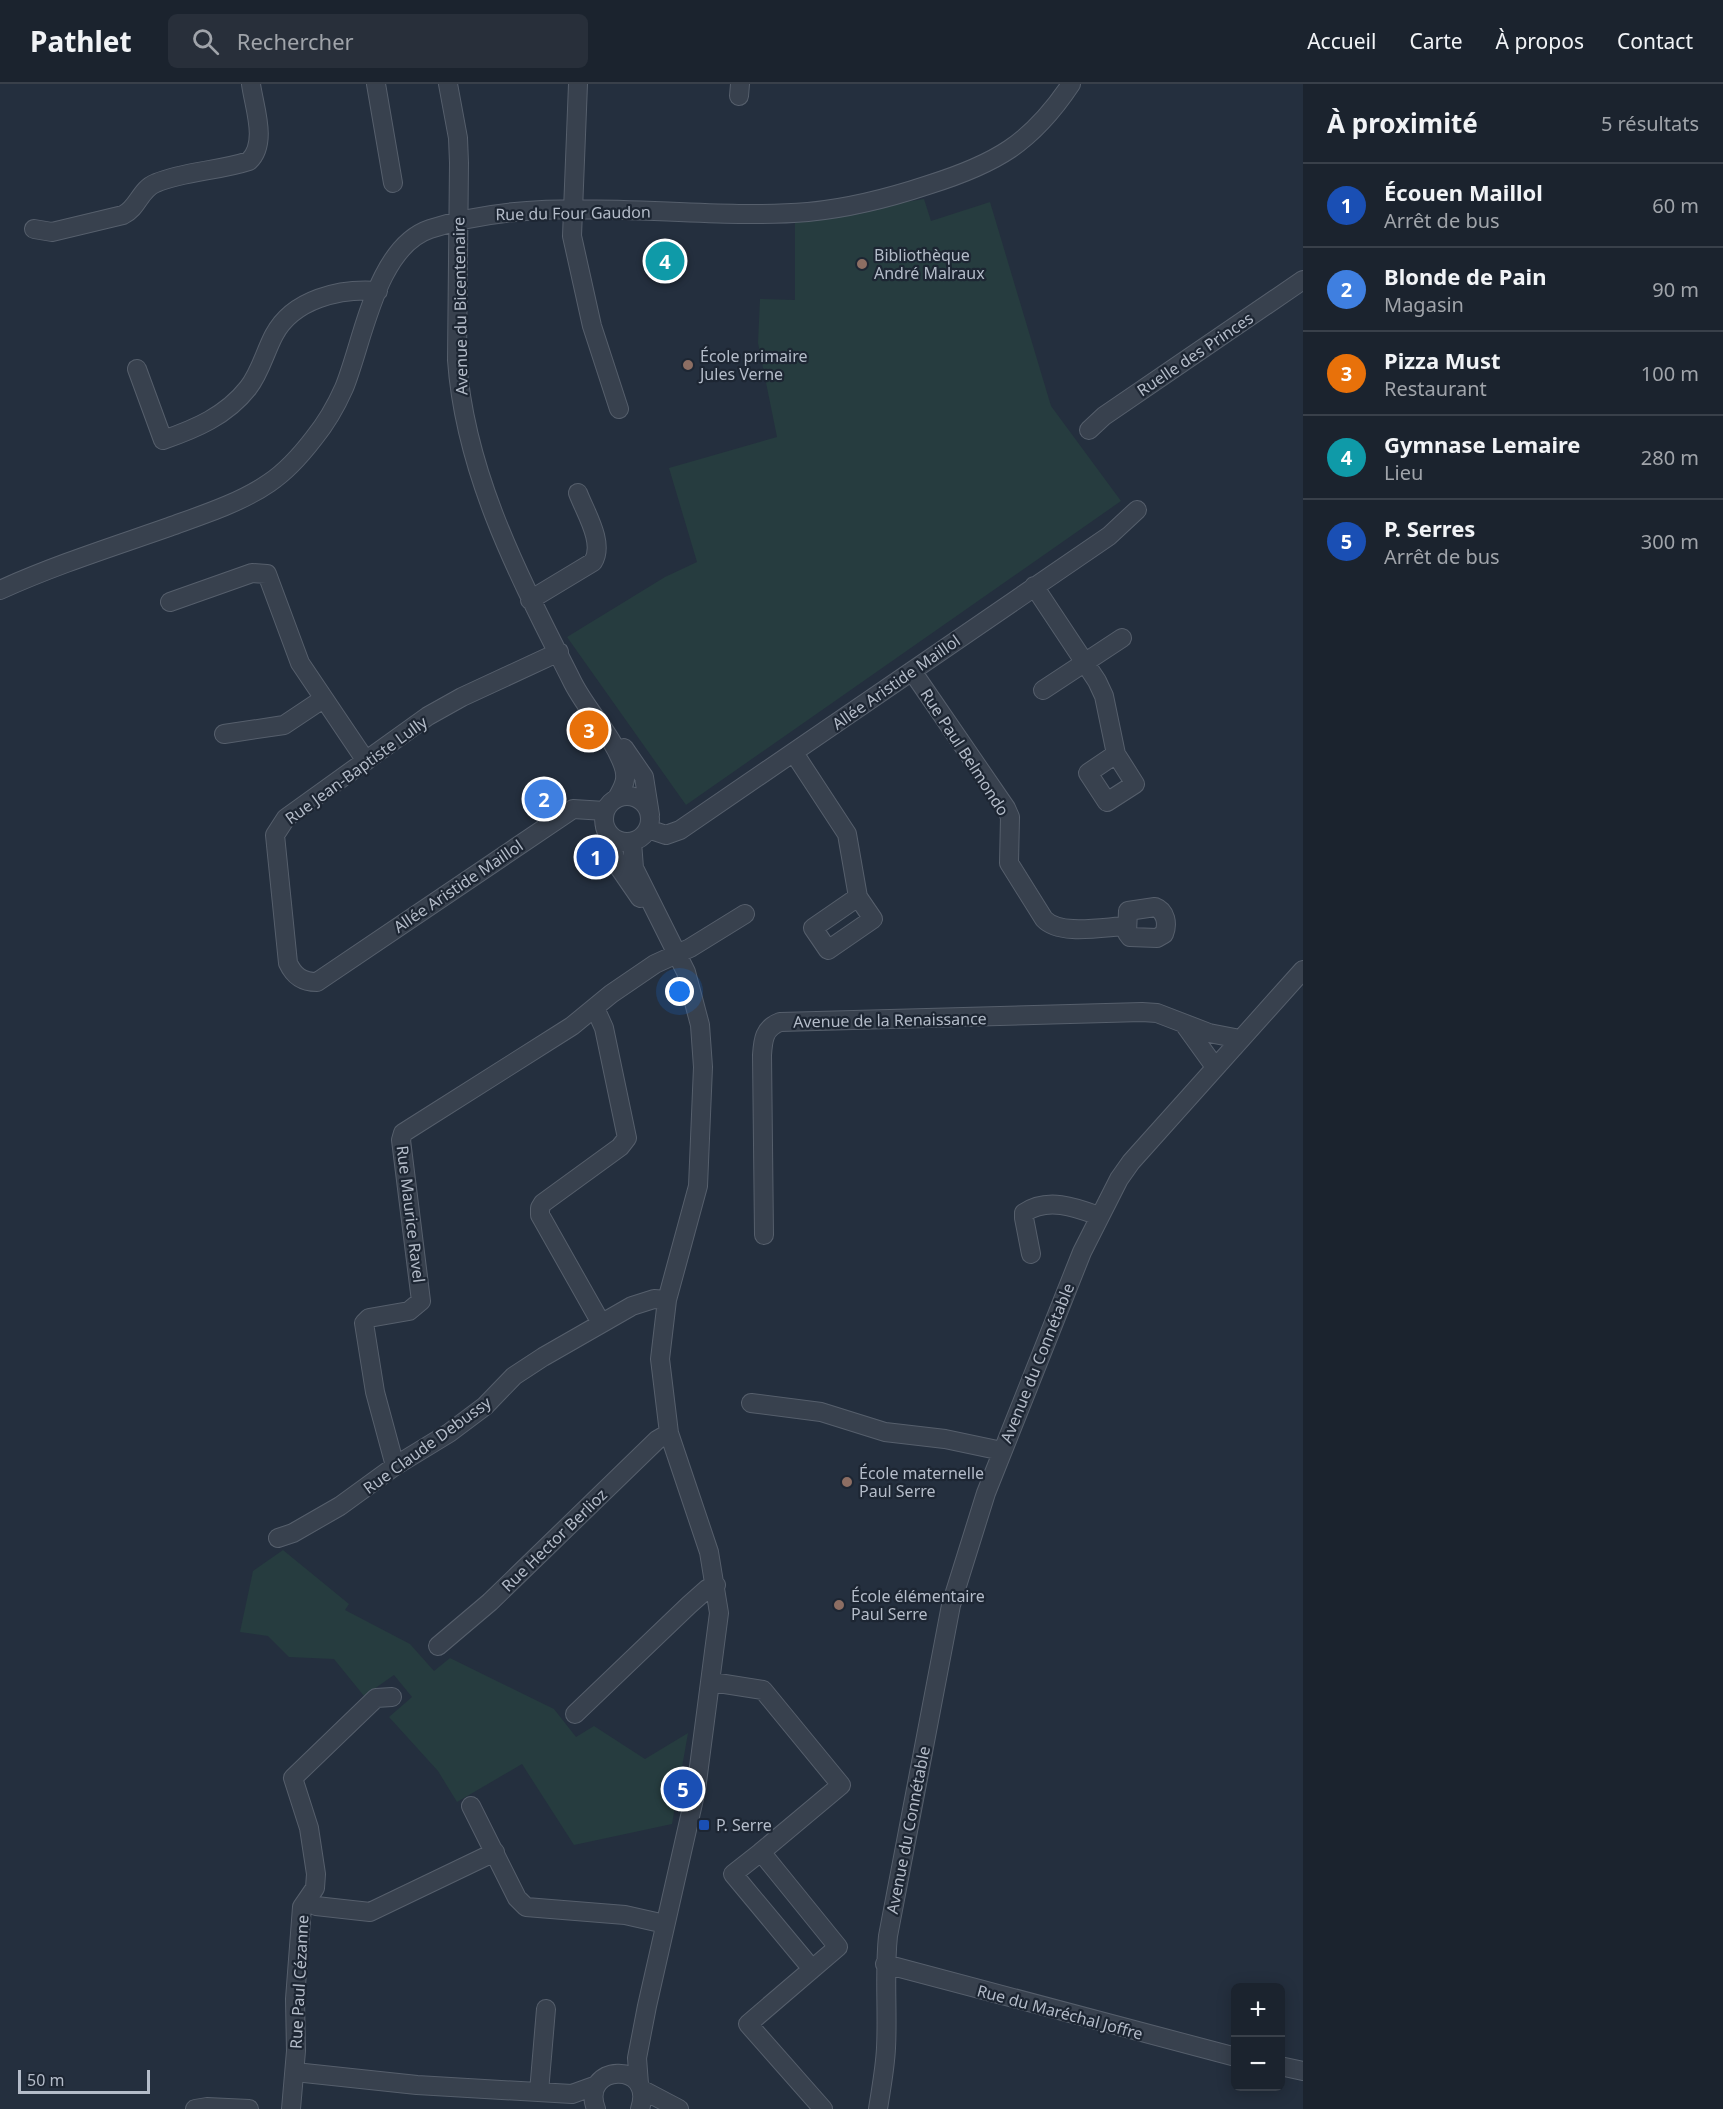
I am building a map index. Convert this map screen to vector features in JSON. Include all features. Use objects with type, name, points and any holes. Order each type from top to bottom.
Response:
[{"type":"street","points":[[34,230],[52,232],[123,215],[129,212],[143,192],[157,182],[249,161],[255,156],[259,138],[251,84]]},
{"type":"street","points":[[376,84],[393,183]]},
{"type":"street","name":"Avenue du Bicentenaire","points":[[448,84],[458,138],[457,360],[459,396],[466,431],[505,544],[530,600],[559,652],[580,697],[623,763],[626,780],[609,812]]},
{"type":"street","points":[[578,84],[571,210],[572,236],[592,326],[618,408]]},
{"type":"street","name":"Rue du Four Gaudon","points":[[0,590],[57,565],[160,530],[252,493],[282,473],[301,454],[337,404],[378,291],[392,262],[405,246],[429,229],[483,214],[571,210],[799,212],[840,208],[888,198],[990,163],[1008,152],[1034,130],[1055,107],[1071,84]]},
{"type":"street","name":"Ruelle des Princes","points":[[1089,430],[1104,416],[1303,279]]},
{"type":"street","points":[[137,369],[163,440],[205,424],[237,401],[253,381],[275,333],[294,310],[346,291],[378,291]]},
{"type":"street","points":[[530,600],[594,562],[598,554],[578,493]]},
{"type":"street","name":"Allée Aristide Maillol","points":[[649,822],[666,835],[680,831],[1109,536],[1137,510]]},
{"type":"street","points":[[170,602],[252,573],[267,574],[300,663],[366,761]]},
{"type":"street","points":[[1034,586],[1104,696],[1116,754]]},
{"type":"street","points":[[1043,690],[1122,638]]},
{"type":"street","name":"Avenue du Bicentenaire","points":[[559,652],[577,672],[644,777],[649,822]]},
{"type":"street","name":"Rue Jean-Baptiste Lully","points":[[317,982],[307,982],[299,978],[288,963],[275,835],[286,818],[428,716],[462,696],[559,652]]},
{"type":"street","name":"Rue Paul Belmondo","points":[[912,671],[1006,808],[1010,817],[1009,863],[1044,919],[1050,925],[1064,929],[1126,926]]},
{"type":"street","points":[[224,734],[284,725],[323,699]]},
{"type":"street","points":[[794,753],[847,834],[858,897]]},
{"type":"street","points":[[632,796],[641,801],[649,822],[640,838],[632,842],[618,840],[609,812],[632,796]]},
{"type":"street","name":"Allée Aristide Maillol","points":[[317,982],[573,809],[609,812]]},
{"type":"street","points":[[609,812],[618,866],[666,930]]},
{"type":"street","points":[[632,842],[634,868],[678,954],[694,996],[700,1025],[703,1077],[698,1186],[667,1300],[660,1359],[669,1433],[695,1508],[716,1586],[719,1613],[712,1682],[696,1790],[647,2006],[638,2058],[643,2100],[640,2109]]},
{"type":"street","points":[[601,1323],[540,1215],[540,1208],[620,1147],[627,1138],[604,1028],[595,1008],[655,964],[678,954],[745,914]]},
{"type":"street","name":"Avenue du Connétable","points":[[878,2109],[886,2051],[885,1964],[943,1635],[980,1512],[1002,1451],[1099,1215],[1131,1162],[1303,970]]},
{"type":"street","name":"Rue Maurice Ravel","points":[[394,1466],[375,1392],[364,1323],[369,1318],[414,1309],[421,1301],[401,1140],[403,1134],[537,1051],[595,1008]]},
{"type":"street","name":"Avenue de la Renaissance","points":[[764,1235],[762,1055],[764,1039],[772,1025],[786,1022],[1142,1012],[1157,1013],[1182,1023]]},
{"type":"street","points":[[1182,1023],[1209,1033],[1240,1039]]},
{"type":"street","points":[[1182,1023],[1215,1067]]},
{"type":"street","points":[[1032,1254],[1024,1218],[1024,1213],[1030,1209],[1062,1204],[1099,1215]]},
{"type":"street","name":"Rue Claude Debussy","points":[[278,1538],[293,1533],[340,1506],[394,1466],[479,1411],[514,1376],[632,1306],[654,1299],[667,1300]]},
{"type":"street","points":[[751,1403],[821,1412],[885,1432],[945,1439],[1002,1451]]},
{"type":"street","name":"Rue Hector Berlioz","points":[[438,1646],[490,1602],[649,1448],[669,1433]]},
{"type":"street","points":[[575,1714],[689,1605],[707,1589],[716,1586]]},
{"type":"street","points":[[712,1682],[763,1690],[841,1785],[733,1874],[812,1970]]},
{"type":"street","name":"Rue Paul Cézanne","points":[[291,2109],[295,2072],[295,1999],[302,1907],[315,1888],[314,1854],[293,1778],[370,1703],[381,1696],[392,1697]]},
{"type":"street","points":[[471,1806],[517,1898],[526,1907],[625,1916],[665,1924]]},
{"type":"street","points":[[308,1900],[316,1906],[370,1912],[495,1852]]},
{"type":"street","points":[[761,1852],[838,1947],[748,2024],[823,2109]]},
{"type":"street","name":"Rue du Maréchal Joffre","points":[[885,1964],[1231,2056]]},
{"type":"street","points":[[595,2093],[626,2055],[647,2006]]},
{"type":"street","points":[[539,2092],[546,2009]]},
{"type":"street","points":[[1285,2067],[1303,2071]]},
{"type":"street","name":"Rue Paul Cézanne","points":[[295,2072],[518,2100],[539,2092],[595,2093],[627,2074],[640,2086],[678,2109]]},
{"type":"street","points":[[195,2109],[207,2107],[249,2109]]},
{"type":"green space","points":[[924,199],[931,221],[990,202],[1051,406],[1121,501],[686,805],[567,637],[665,577],[697,562],[669,468],[777,437],[758,343],[760,299],[795,300],[795,220]]},
{"type":"green space","points":[[283,1550],[349,1604],[345,1610],[410,1644],[434,1671],[450,1658],[554,1709],[576,1737],[594,1726],[645,1759],[688,1733],[672,1824],[574,1845],[522,1764],[457,1802],[438,1771],[389,1717],[412,1697],[394,1675],[364,1696],[334,1659],[289,1657],[268,1636],[240,1632],[253,1571]]},
{"type":"place","name":"Gymnase Lemaire","points":[[665,261]]},
{"type":"place","name":"Bibliothèque André Malraux","points":[[862,264]]},
{"type":"place","name":"École primaire Jules Verne","points":[[688,365]]},
{"type":"place","name":"Pizza Must","points":[[589,730]]},
{"type":"place","name":"Blonde de Pain","points":[[544,799]]},
{"type":"place","name":"Écouen Maillol","points":[[596,857]]},
{"type":"place","name":"École maternelle Paul Serre","points":[[847,1482]]},
{"type":"place","name":"École élémentaire Paul Serre","points":[[839,1605]]},
{"type":"place","name":"P. Serres","points":[[683,1789]]},
{"type":"place","name":"P. Serre","points":[[704,1825]]}]
